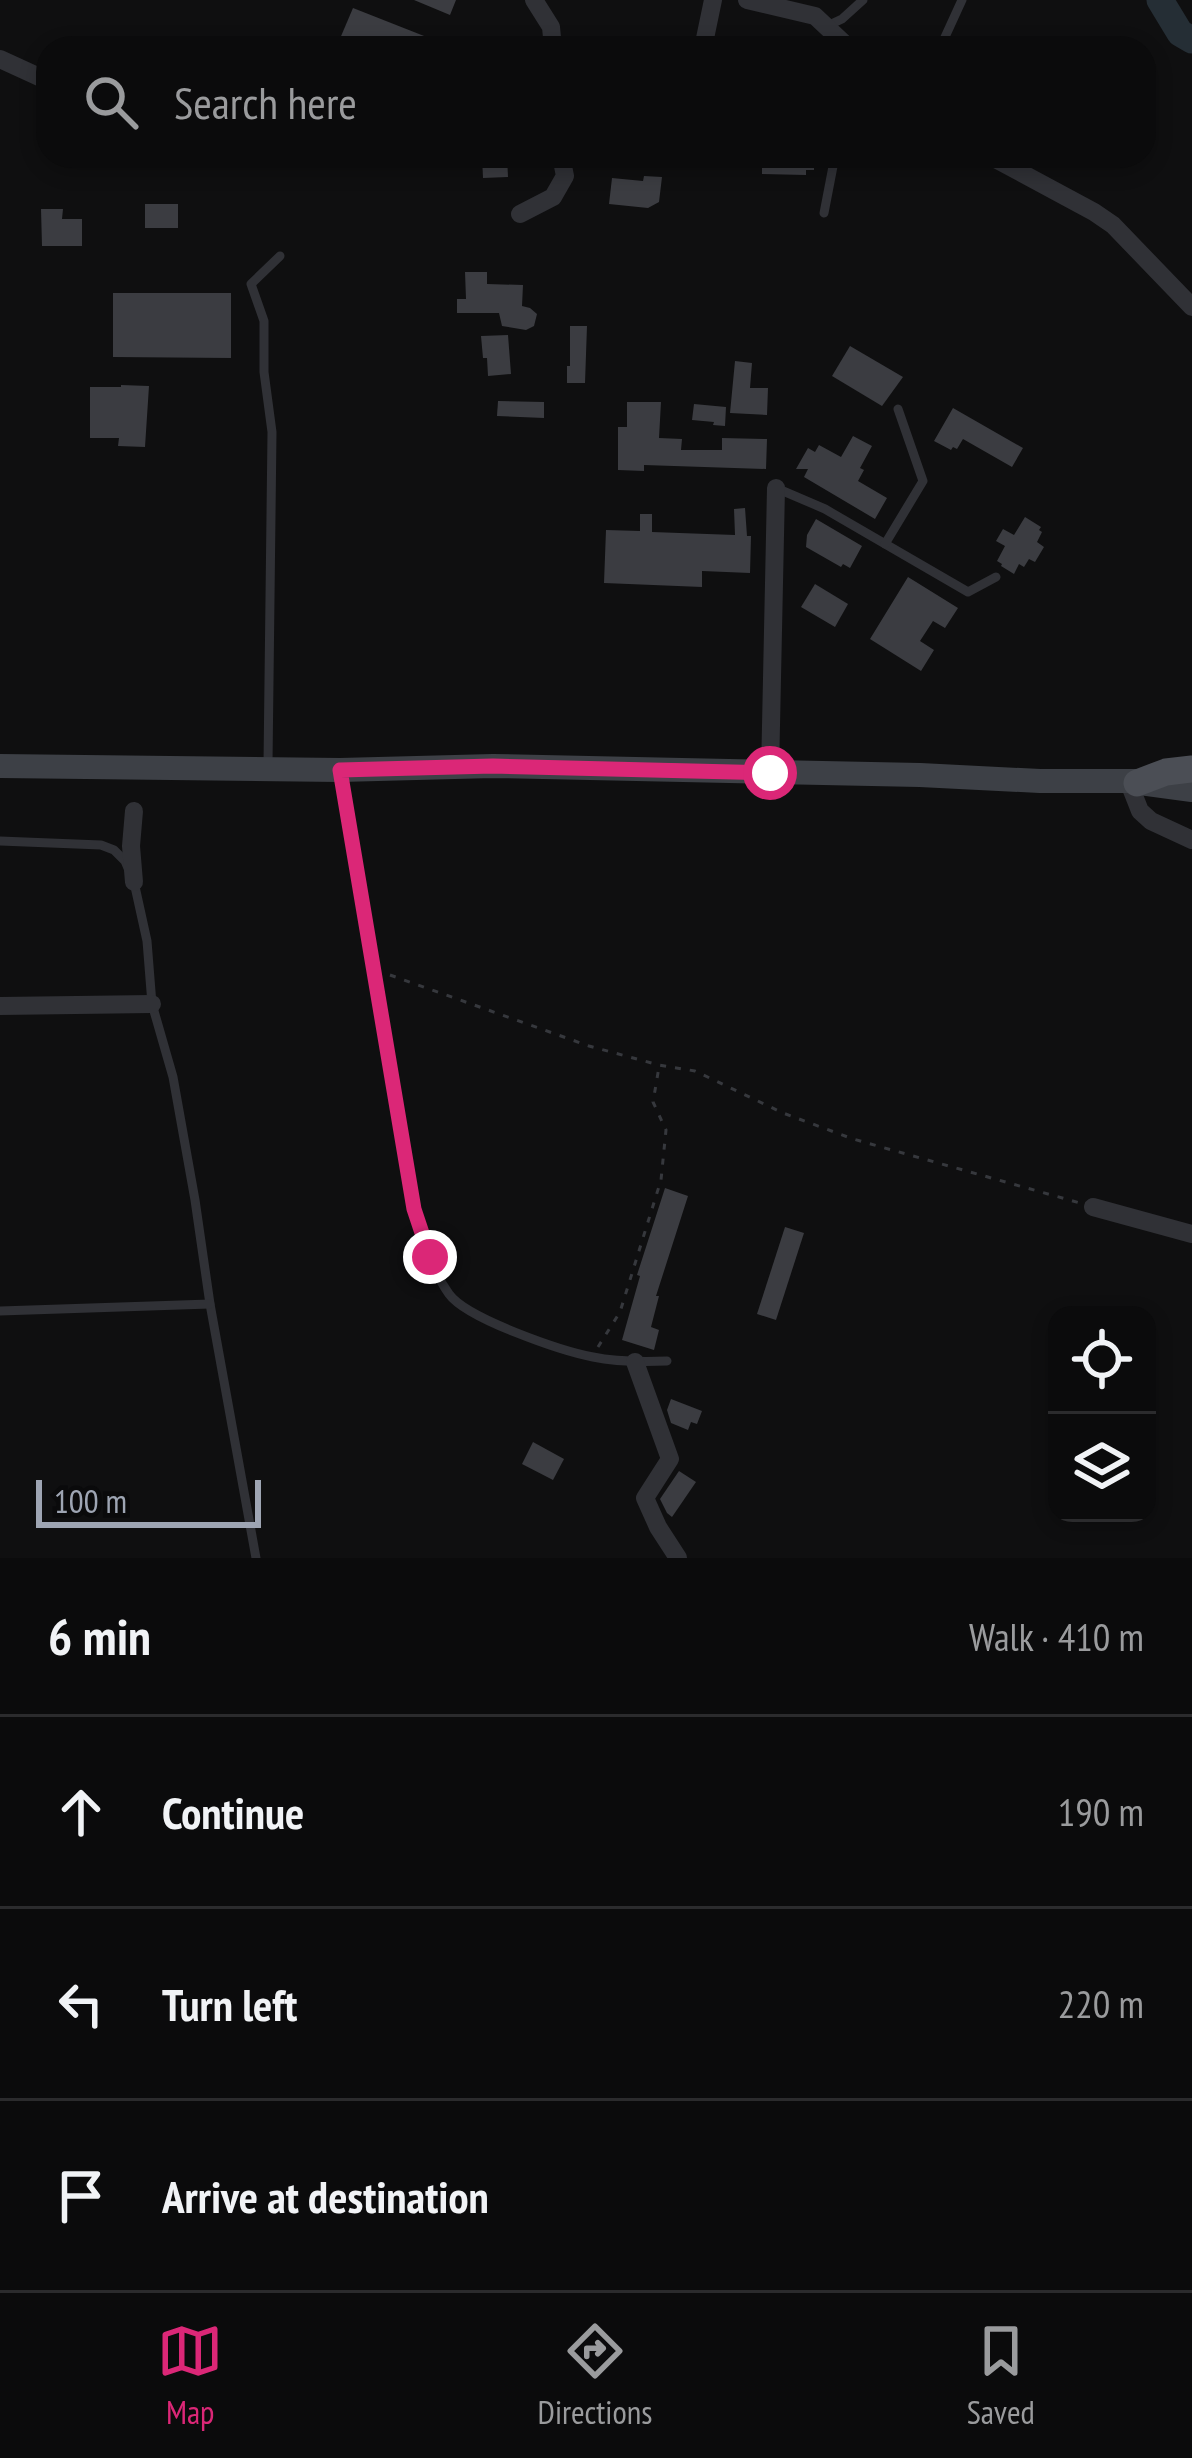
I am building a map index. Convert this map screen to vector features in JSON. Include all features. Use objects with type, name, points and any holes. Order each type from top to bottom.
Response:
[{"type":"main road","points":[[0,766],[340,770],[493,766],[920,775],[1133,783],[1192,790]]},
{"type":"main road","points":[[1133,783],[1192,769]]},
{"type":"main road","points":[[1133,783],[1192,778]]},
{"type":"street","points":[[534,0],[552,36]]},
{"type":"street","points":[[706,36],[713,0]]},
{"type":"street","points":[[747,0],[801,11],[837,36]]},
{"type":"street","points":[[0,59],[36,76]]},
{"type":"street","points":[[520,214],[553,197],[565,176],[563,168]]},
{"type":"street","points":[[1012,168],[1113,225],[1192,308]]},
{"type":"street","points":[[770,773],[776,488]]},
{"type":"street","points":[[1133,783],[1140,811],[1192,840]]},
{"type":"street","points":[[134,811],[134,882]]},
{"type":"street","points":[[0,1006],[152,1004]]},
{"type":"street","points":[[1093,1207],[1192,1234]]},
{"type":"street","points":[[635,1362],[670,1459],[645,1498],[678,1558]]},
{"type":"lane","points":[[827,26],[863,0]]},
{"type":"lane","points":[[946,36],[962,0]]},
{"type":"lane","points":[[824,213],[833,168]]},
{"type":"lane","points":[[268,769],[272,432],[264,372],[264,321],[251,284],[280,256]]},
{"type":"lane","points":[[885,544],[923,481],[898,409]]},
{"type":"lane","points":[[776,488],[825,509],[968,592],[996,577]]},
{"type":"lane","points":[[340,770],[414,1209],[430,1257],[451,1298],[483,1318],[592,1357],[667,1361]]},
{"type":"lane","points":[[0,841],[101,845],[115,850],[134,882],[147,941],[152,1004],[173,1077],[256,1558]]},
{"type":"lane","points":[[0,1311],[210,1304]]},
{"type":"path","points":[[374,971],[590,1046],[695,1072],[783,1113],[854,1139],[1093,1207]]},
{"type":"path","points":[[592,1357],[620,1312],[661,1180],[666,1130],[653,1102],[659,1065]]},
{"type":"building","points":[[414,0],[456,0],[450,15]]},
{"type":"building","points":[[353,8],[424,36],[341,36]]},
{"type":"building","points":[[483,168],[508,168],[508,177],[483,178]]},
{"type":"building","points":[[762,168],[814,168],[806,170],[806,175],[762,174]]},
{"type":"building","points":[[644,176],[662,177],[659,202],[648,208],[609,204],[612,178],[643,181]]},
{"type":"building","points":[[145,204],[178,204],[178,228],[145,228]]},
{"type":"building","points":[[41,209],[63,209],[62,219],[82,219],[82,246],[42,246]]},
{"type":"building","points":[[465,272],[487,272],[487,284],[523,285],[522,306],[537,314],[534,326],[526,330],[502,326],[499,313],[457,313],[457,299],[466,299]]},
{"type":"building","points":[[113,293],[231,293],[231,358],[113,357]]},
{"type":"building","points":[[570,326],[587,326],[585,383],[567,383]]},
{"type":"building","points":[[508,335],[511,374],[488,376],[481,336]]},
{"type":"building","points":[[850,346],[903,377],[882,406],[832,376]]},
{"type":"building","points":[[735,361],[752,363],[750,388],[768,388],[767,415],[730,413]]},
{"type":"building","points":[[149,386],[145,447],[118,446],[119,438],[90,438],[90,387]]},
{"type":"building","points":[[498,401],[544,402],[544,418],[497,416]]},
{"type":"building","points":[[627,402],[661,402],[659,438],[682,439],[681,450],[722,450],[722,438],[767,439],[766,469],[644,465],[644,471],[618,470],[618,427],[627,427]]},
{"type":"building","points":[[694,404],[726,407],[725,426],[692,420]]},
{"type":"building","points":[[953,408],[1023,448],[1012,467],[963,439],[951,450],[934,441]]},
{"type":"building","points":[[853,436],[872,446],[858,481],[887,498],[875,519],[804,477],[808,469],[796,469],[808,448],[815,452],[819,445],[841,457]]},
{"type":"building","points":[[745,508],[747,536],[751,536],[750,573],[702,571],[702,587],[604,583],[606,530],[640,531],[640,514],[652,514],[652,532],[735,535],[734,509]]},
{"type":"building","points":[[1025,517],[1041,527],[1037,542],[1044,547],[1035,562],[1029,559],[1024,567],[1019,564],[1014,574],[997,561],[1005,546],[996,541],[1003,529],[1014,535]]},
{"type":"building","points":[[816,519],[862,546],[850,568],[806,547]]},
{"type":"building","points":[[908,577],[958,608],[945,628],[933,621],[920,641],[934,650],[921,671],[870,639]]},
{"type":"building","points":[[815,584],[848,604],[835,627],[801,607]]},
{"type":"building","points":[[665,1188],[688,1196],[656,1296],[651,1327],[659,1330],[654,1350],[622,1340]]},
{"type":"building","points":[[785,1227],[804,1233],[776,1320],[757,1314]]},
{"type":"building","points":[[671,1399],[702,1411],[697,1424],[691,1422],[688,1430],[671,1423],[667,1410]]},
{"type":"building","points":[[533,1442],[564,1459],[553,1480],[522,1464]]},
{"type":"building","points":[[679,1471],[696,1482],[672,1517],[660,1499]]},
{"type":"waterway","points":[[1160,0],[1180,33],[1192,40]]},
{"type":"route","points":[[430,1257],[414,1209],[340,770],[493,766],[770,773]]}]
